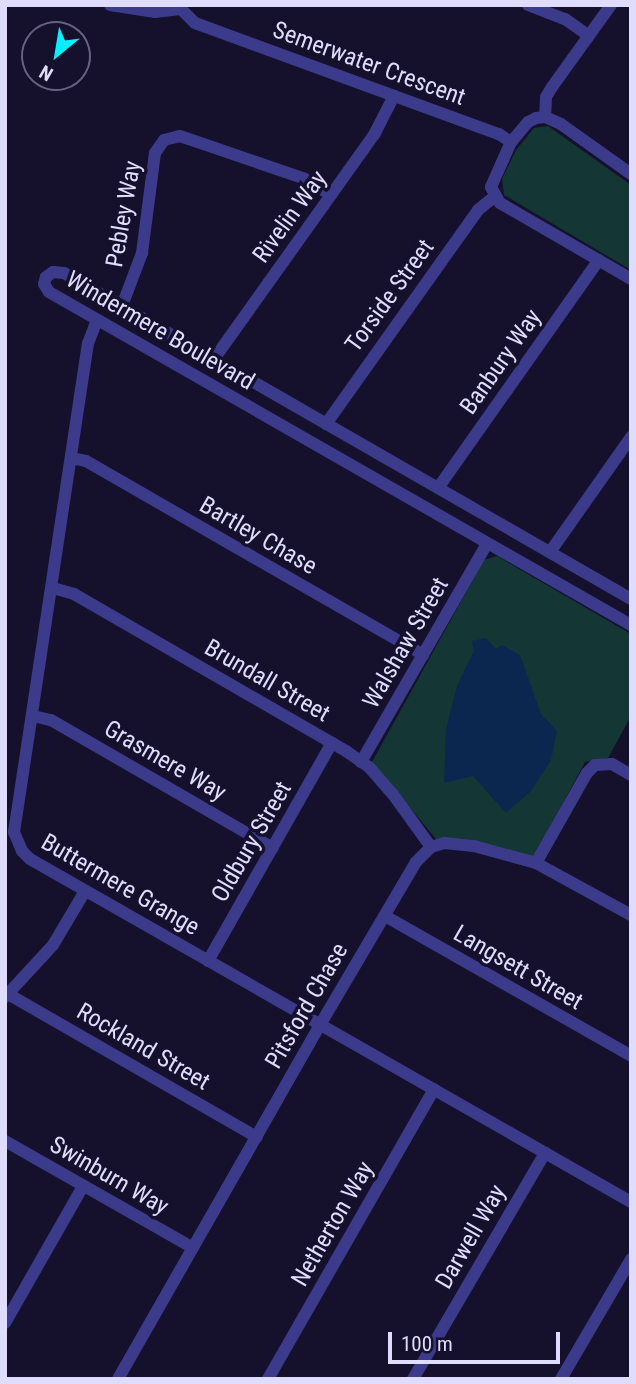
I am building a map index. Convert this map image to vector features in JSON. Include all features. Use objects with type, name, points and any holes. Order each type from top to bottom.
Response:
[{"type":"street","points":[[110,5],[155,12],[178,7]]},
{"type":"street","points":[[527,5],[565,19],[589,36]]},
{"type":"street","points":[[545,117],[547,97],[552,87],[611,5]]},
{"type":"street","name":"Semerwater Crescent","points":[[178,7],[195,23],[499,134],[511,142]]},
{"type":"street","name":"Rivelin Way","points":[[214,359],[373,135],[394,96]]},
{"type":"street","points":[[631,174],[561,124],[545,117],[528,122],[511,142],[491,187],[494,197],[631,279]]},
{"type":"street","name":"Pebley Way","points":[[122,306],[142,253],[156,153],[164,140],[180,136],[303,178],[331,195]]},
{"type":"street","name":"Torside Street","points":[[326,424],[478,210],[494,197]]},
{"type":"street","name":"Banbury Way","points":[[438,488],[599,260]]},
{"type":"street","name":"Windermere Boulevard","points":[[631,599],[64,273],[53,272],[46,277],[44,284],[48,292],[631,625]]},
{"type":"street","name":"Buttermere Grange","points":[[97,320],[88,343],[14,832],[18,844],[30,859],[631,1202]]},
{"type":"street","points":[[550,552],[631,437]]},
{"type":"street","name":"Bartley Chase","points":[[71,458],[86,461],[423,655]]},
{"type":"street","name":"Walshaw Street","points":[[361,762],[487,544]]},
{"type":"street","name":"Brundall Street","points":[[53,588],[74,594],[361,762],[393,793],[431,847]]},
{"type":"street","name":"Grasmere Way","points":[[33,716],[51,720],[273,848]]},
{"type":"street","name":"Oldbury Street","points":[[208,961],[332,743]]},
{"type":"street","points":[[537,863],[587,773],[596,765],[612,764],[631,775]]},
{"type":"street","points":[[431,847],[444,843],[474,846],[537,863],[631,915]]},
{"type":"street","name":"Pitsford Chase","points":[[118,1379],[320,1025],[416,862],[431,847]]},
{"type":"street","points":[[7,995],[53,945],[85,891]]},
{"type":"street","name":"Langsett Street","points":[[385,916],[631,1056]]},
{"type":"street","name":"Rockland Street","points":[[7,995],[257,1136]]},
{"type":"street","name":"Netherton Way","points":[[268,1379],[434,1089]]},
{"type":"street","name":"Swinburn Way","points":[[5,1141],[193,1248]]},
{"type":"street","name":"Darwell Way","points":[[413,1379],[545,1153]]},
{"type":"street","points":[[5,1323],[83,1186]]},
{"type":"street","points":[[561,1379],[631,1259]]},
{"type":"green space","points":[[548,126],[631,185],[631,270],[504,195],[502,179],[516,150],[534,128]]},
{"type":"green space","points":[[497,556],[631,634],[631,716],[608,758],[585,762],[534,857],[468,840],[436,839],[372,762],[484,560]]},
{"type":"water","points":[[486,638],[496,649],[502,645],[520,655],[541,714],[557,731],[551,760],[531,791],[506,813],[473,776],[444,783],[446,729],[457,686],[474,651],[472,641]]}]
